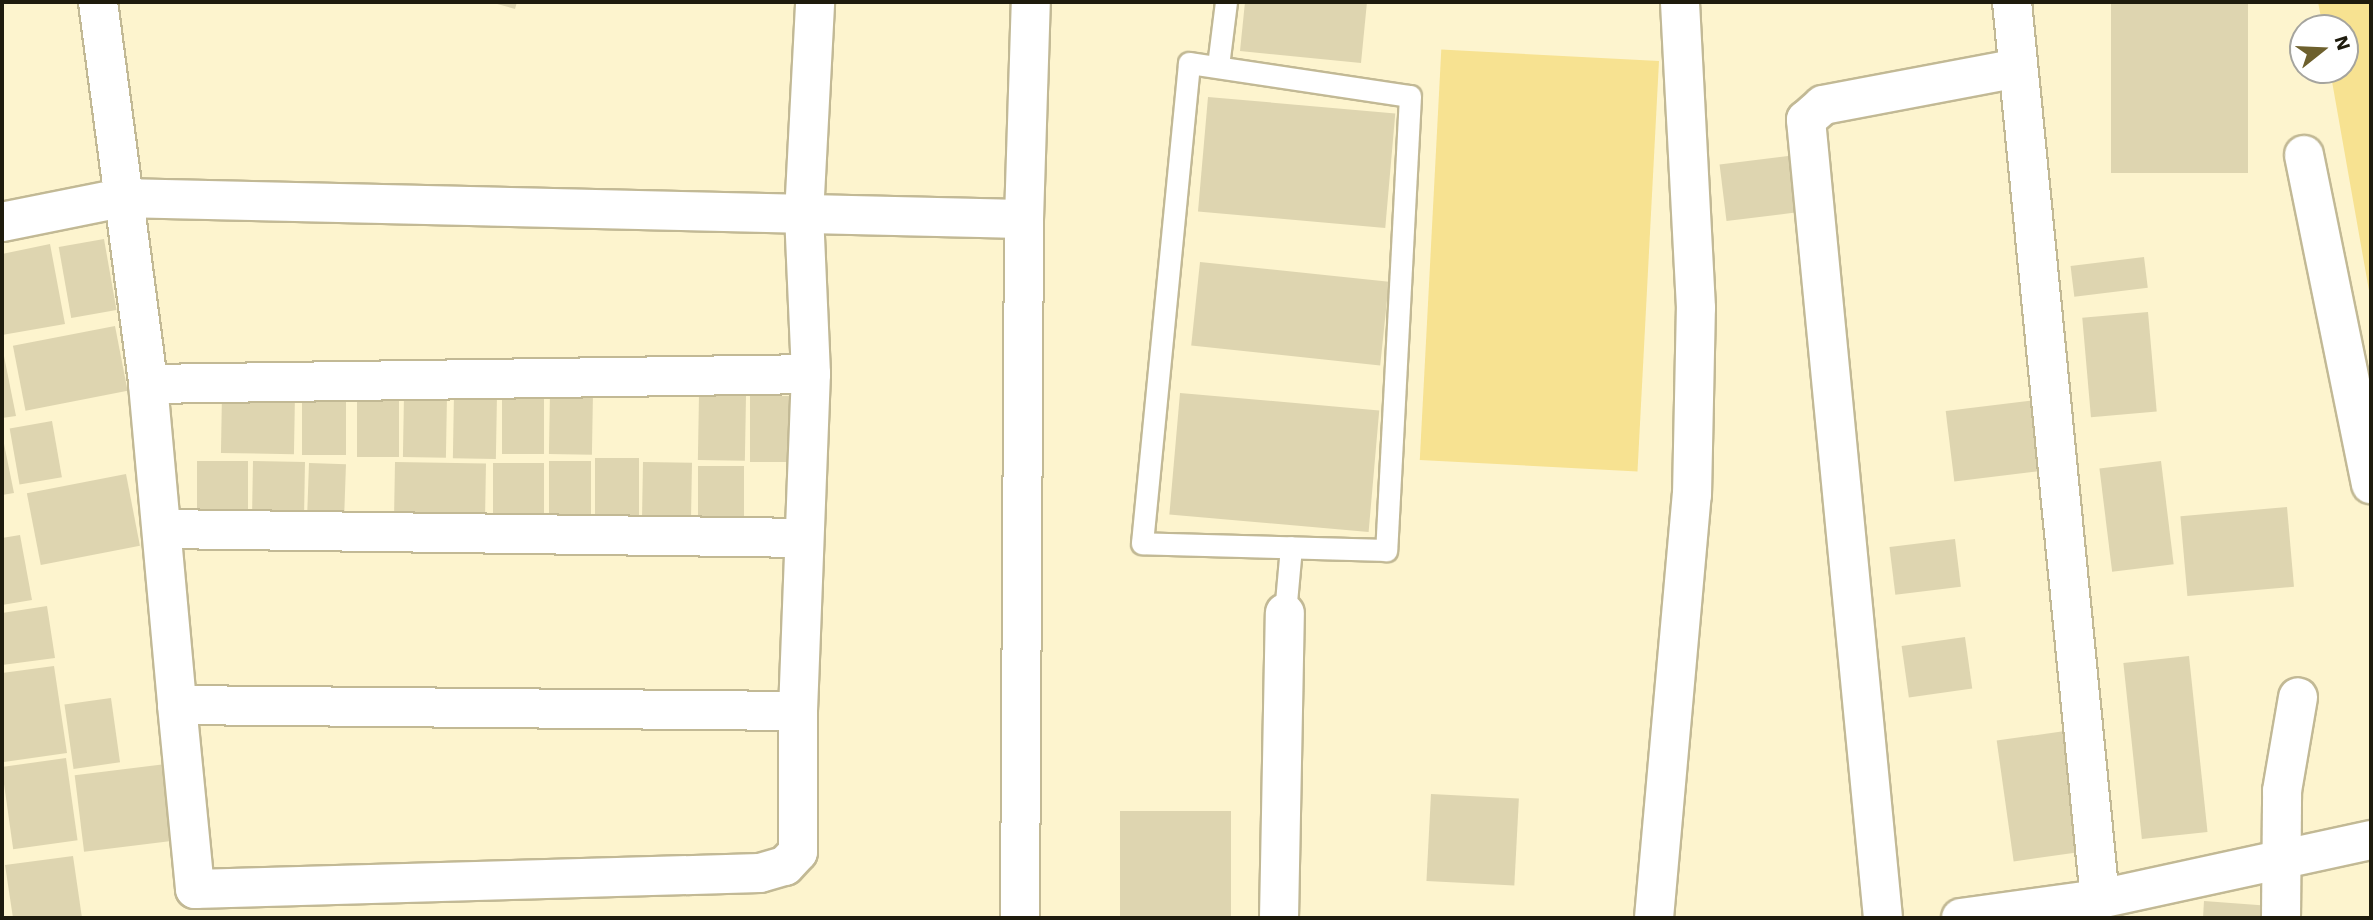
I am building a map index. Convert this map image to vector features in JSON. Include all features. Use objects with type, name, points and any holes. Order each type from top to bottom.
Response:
[{"type":"street","points":[[97,2],[121,198],[148,384],[195,889],[760,873],[785,866],[798,852],[798,711],[811,374],[804,215],[816,2]]},
{"type":"street","points":[[1020,918],[1024,219],[1031,2]]},
{"type":"street","points":[[1654,918],[1692,495],[1696,309],[1680,2]]},
{"type":"street","points":[[2012,2],[2014,69],[2082,908]]},
{"type":"street","points":[[1883,918],[1806,120],[1823,105],[2014,69]]},
{"type":"street","points":[[2304,155],[2371,484]]},
{"type":"street","points":[[2,222],[121,198],[1024,219]]},
{"type":"street","points":[[148,384],[811,374]]},
{"type":"street","points":[[162,529],[804,538]]},
{"type":"street","points":[[1279,918],[1284,612]]},
{"type":"street","points":[[2281,918],[2286,854],[2282,790],[2298,697]]},
{"type":"street","points":[[177,705],[798,711]]},
{"type":"street","points":[[1961,918],[2082,908],[2286,854],[2371,839]]},
{"type":"lane","points":[[1218,66],[1226,2]]},
{"type":"lane","points":[[1189,63],[1218,66],[1410,96],[1386,550],[1142,544],[1189,63]]},
{"type":"lane","points":[[1284,612],[1291,547]]},
{"type":"shaded area","points":[[2318,2],[2371,2],[2371,302],[2332,84],[2359,84],[2359,14],[2320,14]]},
{"type":"shaded area","points":[[1441,50],[1659,61],[1637,471],[1420,460]]},
{"type":"building","points":[[490,2],[517,2],[515,9]]},
{"type":"building","points":[[1245,2],[1367,2],[1361,63],[1240,51]]},
{"type":"building","points":[[2111,2],[2248,2],[2248,173],[2111,173]]},
{"type":"building","points":[[1208,97],[1395,113],[1385,228],[1198,212]]},
{"type":"building","points":[[1796,155],[1803,212],[1727,221],[1720,164]]},
{"type":"building","points":[[104,239],[117,310],[71,318],[59,247]]},
{"type":"building","points":[[50,244],[65,324],[2,335],[2,254]]},
{"type":"building","points":[[2144,257],[2148,288],[2074,297],[2071,266]]},
{"type":"building","points":[[1200,262],[1389,282],[1380,365],[1191,346]]},
{"type":"building","points":[[2148,312],[2157,412],[2091,417],[2082,318]]},
{"type":"building","points":[[115,326],[128,391],[26,411],[13,346]]},
{"type":"building","points":[[2,346],[16,416],[2,418]]},
{"type":"building","points":[[357,392],[399,392],[399,457],[357,457]]},
{"type":"building","points":[[550,392],[593,393],[592,455],[549,454]]},
{"type":"building","points":[[222,393],[295,394],[294,454],[221,453]]},
{"type":"building","points":[[454,393],[497,394],[496,459],[453,458]]},
{"type":"building","points":[[1180,393],[1379,410],[1369,532],[1169,515]]},
{"type":"building","points":[[302,395],[346,395],[346,455],[302,455]]},
{"type":"building","points":[[404,395],[447,396],[446,458],[403,457]]},
{"type":"building","points":[[699,395],[746,396],[745,461],[698,460]]},
{"type":"building","points":[[750,396],[794,396],[794,462],[750,462]]},
{"type":"building","points":[[502,397],[544,397],[544,454],[502,454]]},
{"type":"building","points":[[2036,400],[2045,470],[1954,482],[1946,411]]},
{"type":"building","points":[[52,421],[62,477],[20,485],[10,428]]},
{"type":"building","points":[[2,434],[14,493],[2,495]]},
{"type":"building","points":[[595,458],[639,458],[639,520],[595,520]]},
{"type":"building","points":[[197,461],[248,461],[248,524],[197,524]]},
{"type":"building","points":[[253,461],[305,462],[304,525],[252,524]]},
{"type":"building","points":[[549,461],[591,461],[591,520],[549,520]]},
{"type":"building","points":[[2161,461],[2174,564],[2112,572],[2099,469]]},
{"type":"building","points":[[395,462],[486,464],[485,521],[394,519]]},
{"type":"building","points":[[643,462],[692,463],[691,525],[642,524]]},
{"type":"building","points":[[309,463],[346,464],[344,526],[307,525]]},
{"type":"building","points":[[493,463],[544,463],[544,523],[493,523]]},
{"type":"building","points":[[698,466],[744,466],[744,526],[698,526]]},
{"type":"building","points":[[126,474],[140,546],[41,565],[27,493]]},
{"type":"building","points":[[2287,507],[2294,587],[2187,596],[2180,516]]},
{"type":"building","points":[[20,535],[32,600],[2,605],[2,538]]},
{"type":"building","points":[[1955,539],[1961,587],[1895,595],[1889,547]]},
{"type":"building","points":[[47,606],[55,658],[2,665],[2,613]]},
{"type":"building","points":[[1965,637],[1972,688],[1909,697],[1902,646]]},
{"type":"building","points":[[2189,656],[2208,832],[2142,839],[2123,663]]},
{"type":"building","points":[[54,666],[67,753],[4,762],[2,673]]},
{"type":"building","points":[[111,698],[120,762],[74,769],[64,705]]},
{"type":"building","points":[[2065,731],[2082,852],[2014,861],[1997,741]]},
{"type":"building","points":[[66,758],[78,840],[13,849],[2,767]]},
{"type":"building","points":[[166,764],[175,840],[84,852],[75,775]]},
{"type":"building","points":[[1431,794],[1519,799],[1514,885],[1426,881]]},
{"type":"building","points":[[1120,811],[1231,811],[1231,918],[1120,918]]},
{"type":"building","points":[[73,856],[82,918],[13,918],[5,865]]},
{"type":"building","points":[[2204,901],[2271,906],[2271,918],[2203,918]]}]
